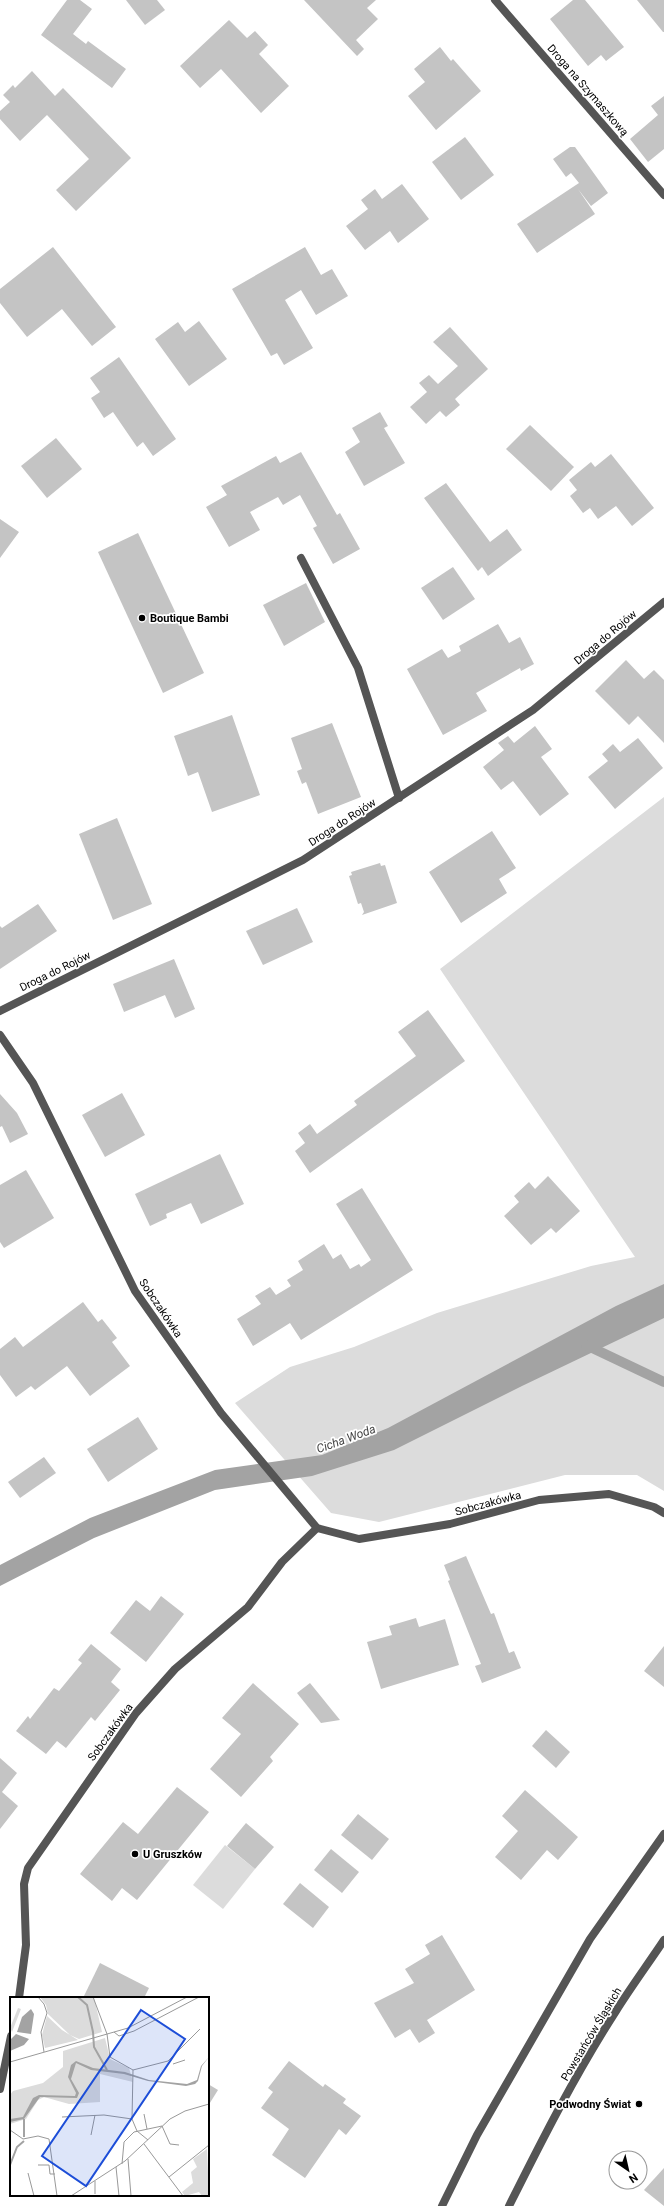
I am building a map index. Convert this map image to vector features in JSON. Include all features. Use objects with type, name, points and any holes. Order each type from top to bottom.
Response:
[{"type":"street","name":"Droga na Szymaszkową","points":[[495,0],[664,195]]},
{"type":"street","points":[[301,558],[358,668],[399,798]]},
{"type":"street","name":"Droga do Rojów","points":[[0,1010],[303,860],[533,710],[664,602]]},
{"type":"street","name":"Sobczakówka","points":[[0,1036],[33,1083],[135,1291],[221,1413],[316,1528],[359,1539],[450,1524],[539,1500],[609,1494],[654,1507],[664,1513]]},
{"type":"street","name":"Sobczakówka","points":[[19,1997],[26,1945],[24,1884],[28,1868],[136,1712],[174,1669],[248,1606],[282,1562],[316,1528]]},
{"type":"street","points":[[442,2206],[477,2135],[590,1939],[664,1834]]},
{"type":"street","name":"Powstańców Śląskich","points":[[509,2206],[541,2142],[581,2070],[616,2011],[664,1940]]},
{"type":"street","points":[[0,2089],[10,2041]]},
{"type":"shaded area","points":[[664,797],[664,1491],[637,1475],[565,1475],[379,1522],[331,1513],[235,1403],[290,1367],[354,1347],[437,1313],[591,1266],[635,1257],[440,969]]},
{"type":"shaded area","points":[[664,1284],[664,1318],[522,1386],[394,1450],[312,1476],[215,1490],[94,1538],[0,1586],[0,1565],[90,1518],[215,1470],[322,1455],[388,1428],[616,1306]]},
{"type":"shaded area","points":[[225,1845],[255,1869],[223,1909],[193,1885]]},
{"type":"building","points":[[67,0],[80,0],[92,9],[73,34],[86,44],[88,41],[126,69],[112,88],[41,35]]},
{"type":"building","points":[[126,0],[157,0],[165,10],[145,25]]},
{"type":"building","points":[[304,0],[376,0],[367,8],[378,19],[356,40],[364,49],[357,56]]},
{"type":"building","points":[[573,0],[585,0],[624,47],[606,61],[601,55],[588,66],[550,19]]},
{"type":"building","points":[[637,0],[664,0],[664,32],[663,32]]},
{"type":"building","points":[[229,20],[247,38],[255,31],[268,45],[259,54],[289,86],[261,113],[221,69],[200,88],[180,66]]},
{"type":"building","points":[[440,47],[451,61],[453,59],[481,91],[436,130],[408,96],[425,82],[414,69]]},
{"type":"building","points":[[32,71],[55,96],[63,88],[131,158],[76,211],[56,190],[89,159],[47,115],[20,141],[0,119],[0,111],[10,102],[3,95],[13,85],[15,88]]},
{"type":"building","points":[[664,96],[664,149],[648,162],[630,139],[658,115],[651,106]]},
{"type":"building","points":[[465,137],[494,175],[461,200],[432,162]]},
{"type":"building","points":[[570,147],[575,147],[608,193],[591,206],[578,189],[595,214],[537,253],[517,224],[579,183],[571,173],[566,177],[553,159]]},
{"type":"building","points":[[402,184],[429,219],[398,243],[390,231],[365,250],[346,226],[368,209],[361,200],[375,189],[382,199]]},
{"type":"building","points":[[53,247],[116,327],[92,346],[62,309],[27,337],[0,303],[0,289]]},
{"type":"building","points":[[305,247],[321,275],[332,269],[348,296],[316,315],[301,290],[285,300],[313,348],[284,365],[277,353],[271,356],[232,289]]},
{"type":"building","points":[[199,321],[227,359],[189,386],[155,339],[178,322],[185,332]]},
{"type":"building","points":[[450,327],[488,369],[455,399],[460,405],[446,417],[440,411],[426,424],[410,407],[427,392],[419,383],[429,375],[438,384],[458,366],[433,342]]},
{"type":"building","points":[[119,357],[176,439],[153,456],[143,442],[137,447],[113,412],[104,418],[91,398],[100,392],[90,378]]},
{"type":"building","points":[[380,412],[388,426],[384,428],[405,463],[364,486],[345,452],[360,442],[352,428]]},
{"type":"building","points":[[530,425],[574,467],[551,491],[506,449]]},
{"type":"building","points":[[56,438],[82,469],[47,498],[21,466]]},
{"type":"building","points":[[301,452],[337,515],[340,513],[360,549],[333,564],[313,528],[317,526],[300,495],[283,505],[278,497],[250,512],[260,530],[229,547],[206,507],[227,495],[221,486],[276,456],[280,463]]},
{"type":"building","points":[[611,454],[654,508],[632,526],[616,506],[598,519],[590,508],[583,513],[570,496],[577,490],[569,480],[591,462],[595,467]]},
{"type":"building","points":[[446,483],[490,542],[507,529],[522,550],[488,576],[482,567],[478,571],[424,498]]},
{"type":"building","points":[[0,519],[19,532],[0,558]]},
{"type":"building","points":[[138,533],[204,673],[163,693],[98,552]]},
{"type":"building","points":[[453,567],[475,599],[443,620],[421,588]]},
{"type":"building","points":[[306,583],[325,622],[284,646],[263,605]]},
{"type":"building","points":[[498,624],[509,643],[520,637],[534,664],[521,671],[520,668],[476,693],[487,711],[443,735],[407,669],[442,649],[448,658],[461,651],[459,646]]},
{"type":"building","points":[[626,660],[644,679],[654,670],[664,680],[664,743],[638,716],[629,725],[595,691]]},
{"type":"building","points":[[232,715],[260,795],[212,812],[198,772],[188,776],[174,736]]},
{"type":"building","points":[[332,723],[361,797],[318,814],[306,782],[302,784],[297,771],[302,769],[291,738]]},
{"type":"building","points":[[535,726],[552,749],[541,757],[569,794],[540,816],[513,781],[501,790],[483,767],[504,750],[498,743],[508,736],[514,743]]},
{"type":"building","points":[[638,738],[663,768],[615,809],[588,777],[608,761],[602,754],[613,744],[620,752]]},
{"type":"building","points":[[117,818],[152,904],[113,920],[79,834]]},
{"type":"building","points":[[492,831],[516,868],[499,879],[507,893],[461,923],[429,872]]},
{"type":"building","points":[[380,863],[381,866],[385,865],[397,903],[362,915],[364,912],[361,903],[358,904],[349,876],[352,875],[351,872]]},
{"type":"building","points":[[38,904],[57,931],[0,969],[0,926],[2,928]]},
{"type":"building","points":[[297,908],[313,942],[263,965],[246,931]]},
{"type":"building","points":[[174,959],[195,1009],[175,1018],[165,995],[124,1012],[113,984]]},
{"type":"building","points":[[428,1010],[465,1061],[310,1173],[295,1151],[305,1143],[298,1133],[310,1124],[317,1134],[357,1105],[354,1101],[416,1056],[398,1032]]},
{"type":"building","points":[[122,1093],[145,1135],[105,1157],[82,1115]]},
{"type":"building","points":[[0,1094],[17,1113],[28,1134],[10,1143],[2,1126],[0,1127]]},
{"type":"building","points":[[220,1154],[244,1204],[201,1224],[191,1203],[166,1214],[167,1218],[150,1226],[135,1194]]},
{"type":"building","points":[[26,1170],[54,1218],[4,1248],[0,1242],[0,1185]]},
{"type":"building","points":[[548,1176],[580,1211],[556,1233],[551,1228],[531,1245],[504,1216],[519,1202],[514,1196],[529,1182],[535,1189]]},
{"type":"building","points":[[362,1188],[413,1270],[301,1340],[290,1323],[253,1346],[237,1319],[261,1304],[255,1296],[270,1287],[276,1295],[291,1286],[287,1280],[303,1270],[298,1261],[324,1244],[333,1259],[341,1254],[350,1269],[359,1264],[361,1267],[371,1260],[336,1204]]},
{"type":"building","points":[[83,1302],[98,1322],[102,1319],[117,1338],[112,1342],[130,1366],[90,1396],[67,1366],[35,1390],[31,1386],[16,1397],[0,1375],[0,1349],[15,1337],[23,1347]]},
{"type":"building","points":[[138,1417],[158,1449],[108,1482],[87,1449]]},
{"type":"building","points":[[44,1457],[56,1473],[20,1498],[8,1482]]},
{"type":"building","points":[[466,1556],[491,1614],[494,1613],[509,1653],[514,1651],[521,1668],[482,1683],[475,1666],[481,1664],[448,1581],[450,1580],[444,1565]]},
{"type":"building","points":[[161,1596],[184,1614],[146,1662],[110,1633],[136,1600],[150,1611]]},
{"type":"building","points":[[416,1618],[419,1627],[445,1619],[459,1665],[381,1689],[367,1642],[392,1635],[389,1626]]},
{"type":"building","points":[[91,1644],[121,1669],[111,1682],[120,1690],[95,1721],[91,1717],[66,1748],[57,1741],[46,1754],[16,1731],[28,1716],[30,1719],[54,1688],[59,1691],[82,1663],[78,1660]]},
{"type":"building","points":[[664,1646],[664,1687],[644,1671]]},
{"type":"building","points":[[253,1683],[299,1724],[270,1757],[273,1761],[241,1797],[210,1769],[241,1734],[222,1718]]},
{"type":"building","points":[[310,1683],[340,1720],[321,1723],[297,1693]]},
{"type":"building","points":[[546,1730],[570,1752],[556,1768],[532,1746]]},
{"type":"building","points":[[0,1758],[17,1773],[2,1792],[18,1806],[0,1829]]},
{"type":"building","name":"U Gruszków","points":[[177,1787],[209,1812],[137,1900],[122,1888],[112,1901],[80,1874],[123,1822],[138,1834]]},
{"type":"building","points":[[525,1790],[578,1837],[558,1860],[547,1850],[521,1880],[495,1857],[518,1831],[502,1816]]},
{"type":"building","points":[[358,1814],[389,1839],[372,1860],[341,1835]]},
{"type":"building","points":[[246,1823],[274,1847],[255,1869],[227,1846]]},
{"type":"building","points":[[331,1849],[359,1872],[342,1893],[314,1870]]},
{"type":"building","points":[[300,1883],[329,1907],[313,1928],[283,1904]]},
{"type":"building","points":[[442,1935],[475,1990],[427,2020],[435,2033],[419,2043],[410,2029],[395,2038],[374,2003],[414,1983],[405,1969],[430,1954],[425,1945]]},
{"type":"building","points":[[100,1963],[149,1988],[144,1997],[83,1997]]},
{"type":"building","points":[[289,2061],[323,2087],[325,2084],[346,2099],[343,2103],[361,2116],[346,2135],[339,2129],[305,2178],[272,2155],[289,2129],[261,2108],[273,2092],[268,2088]]},
{"type":"building","points":[[209,2085],[218,2090],[209,2104]]},
{"type":"building","points":[[664,2168],[664,2206],[644,2190],[648,2190],[648,2186]]},
{"type":"waterway","points":[[586,1345],[664,1382]]},
{"type":"place","name":"Boutique Bambi","points":[[142,618]]},
{"type":"place","name":"U Gruszków","points":[[135,1854]]},
{"type":"place","name":"Podwodny Świat","points":[[639,2104]]},
{"type":"water label","name":"Cicha Woda","points":[[346,1439]]}]
